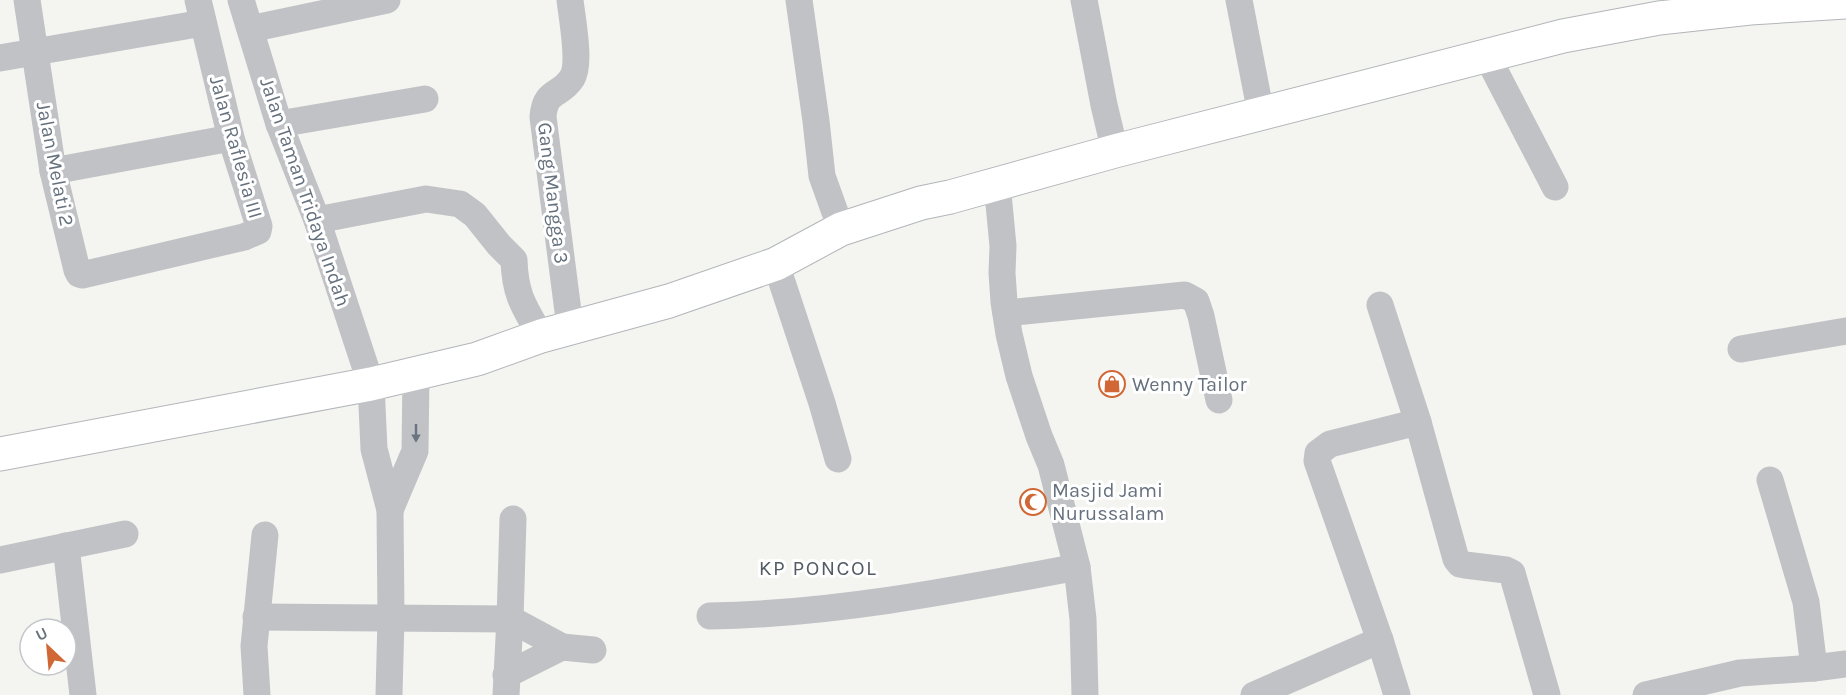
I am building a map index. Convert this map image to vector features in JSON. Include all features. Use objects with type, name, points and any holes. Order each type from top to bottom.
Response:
[{"type":"street","name":"Jalan Melati 2","points":[[27,0],[53,171],[79,274]]},
{"type":"street","name":"Jalan Taman Tridaya Indah","points":[[241,0],[279,124],[317,220],[371,384],[374,449],[390,510]]},
{"type":"street","points":[[250,29],[387,0]]},
{"type":"street","name":"Gang Mangga 3","points":[[555,332],[543,106],[548,98],[572,78],[576,59],[570,0]]},
{"type":"street","points":[[798,0],[822,176],[841,229]]},
{"type":"street","points":[[1084,0],[1115,151]]},
{"type":"street","points":[[1239,0],[1262,114]]},
{"type":"street","points":[[0,454],[371,384],[477,359],[555,332],[669,301],[776,264],[841,229],[921,204],[1115,151],[1661,9],[1750,8],[1846,2]]},
{"type":"street","points":[[0,58],[36,52],[201,12]]},
{"type":"street","name":"Jalan Raflesia III","points":[[79,274],[244,237],[258,231],[259,226],[231,138],[201,12]]},
{"type":"street","points":[[1486,56],[1555,186]]},
{"type":"street","points":[[279,124],[425,99]]},
{"type":"street","points":[[53,171],[231,138]]},
{"type":"street","points":[[997,183],[1006,313],[1019,376],[1039,436],[1052,465],[1077,567],[1083,619],[1084,695]]},
{"type":"street","points":[[317,220],[426,199],[460,204],[475,214],[514,260],[517,292],[525,309],[555,332]]},
{"type":"street","points":[[776,264],[819,392],[838,459]]},
{"type":"street","points":[[1006,313],[1185,295],[1196,301],[1201,316],[1218,400]]},
{"type":"street","points":[[1380,305],[1418,422],[1456,559],[1460,564],[1506,570],[1512,573],[1547,695]]},
{"type":"street","points":[[1741,349],[1846,332]]},
{"type":"street","points":[[389,695],[390,510],[416,451],[416,374]]},
{"type":"street","points":[[1397,695],[1317,461],[1318,453],[1330,444],[1418,422]]},
{"type":"street","points":[[1770,480],[1806,602],[1814,668]]},
{"type":"street","points":[[506,685],[513,519]]},
{"type":"street","points":[[0,560],[125,534]]},
{"type":"street","points":[[256,695],[255,617],[265,535]]},
{"type":"street","points":[[66,546],[83,695]]},
{"type":"street","points":[[710,616],[764,615],[939,593],[1077,567]]},
{"type":"street","points":[[255,617],[510,619],[562,646],[593,650]]},
{"type":"street","points":[[1254,695],[1380,640]]},
{"type":"street","points":[[506,685],[562,646]]},
{"type":"street","points":[[1646,695],[1740,673],[1846,664]]},
{"type":"place","name":"Wenny Tailor","points":[[1112,384]]},
{"type":"place","name":"Masjid Jami Nurussalam","points":[[1033,502]]},
{"type":"district","name":"KP PONCOL","points":[[818,568]]}]
